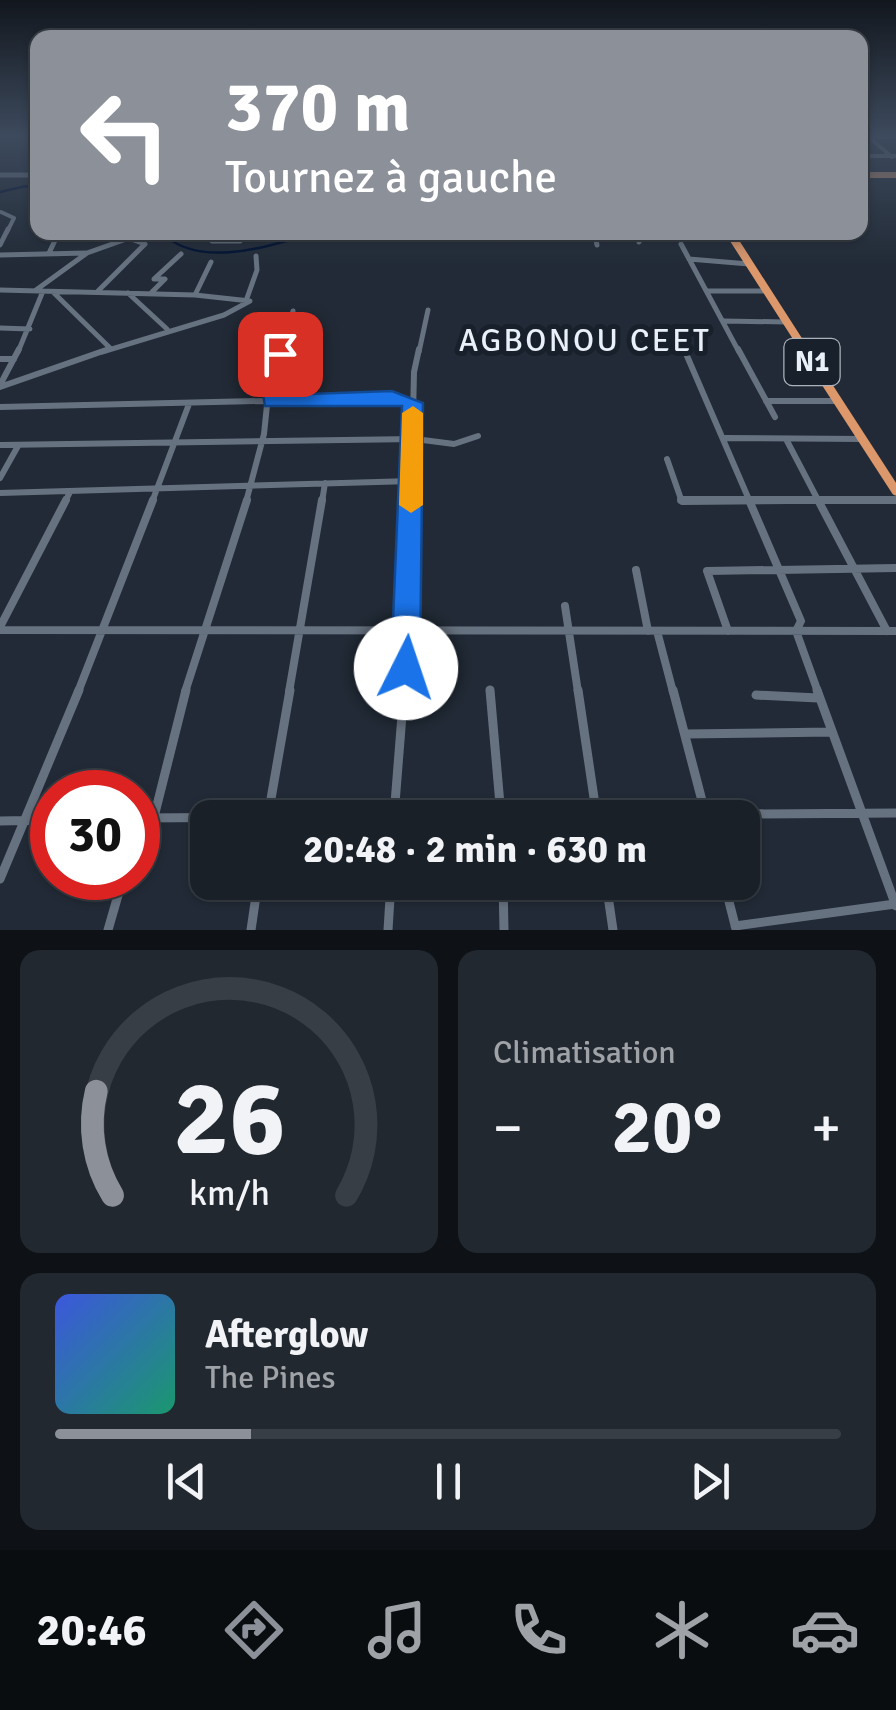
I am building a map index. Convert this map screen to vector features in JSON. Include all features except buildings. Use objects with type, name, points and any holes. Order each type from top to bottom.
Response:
[{"type":"highway","name":"N1","points":[[734,240],[896,492]]},
{"type":"street","points":[[0,245],[14,218],[1,212]]},
{"type":"street","points":[[49,254],[55,240]]},
{"type":"street","points":[[0,254],[87,253],[128,240]]},
{"type":"street","points":[[97,292],[145,244],[138,240]]},
{"type":"street","points":[[212,240],[240,242]]},
{"type":"street","points":[[596,240],[597,246]]},
{"type":"street","points":[[681,244],[775,417]]},
{"type":"street","points":[[1,382],[30,329],[39,291],[87,253]]},
{"type":"street","points":[[152,293],[165,280],[154,278],[181,254]]},
{"type":"street","points":[[247,298],[257,270],[256,256]]},
{"type":"street","points":[[689,258],[749,264]]},
{"type":"street","points":[[195,295],[212,262]]},
{"type":"street","points":[[0,290],[195,295],[250,302],[224,315],[1,382]]},
{"type":"street","points":[[706,291],[766,291]]},
{"type":"street","points":[[52,292],[110,348]]},
{"type":"street","points":[[128,292],[167,329]]},
{"type":"street","points":[[395,800],[408,631],[412,403],[428,310]]},
{"type":"street","points":[[160,794],[203,630],[250,487],[273,402],[270,376],[282,369],[280,348],[293,311]]},
{"type":"street","points":[[723,321],[786,322]]},
{"type":"street","points":[[0,328],[30,329]]},
{"type":"street","points":[[680,340],[801,620],[796,631],[818,698],[896,905],[736,928],[729,900]]},
{"type":"street","points":[[0,359],[16,360]]},
{"type":"street","points":[[0,408],[392,398],[412,403]]},
{"type":"street","points":[[766,400],[838,401]]},
{"type":"street","points":[[0,880],[104,630],[189,404]]},
{"type":"street","points":[[0,446],[414,438],[454,444],[478,436]]},
{"type":"street","points":[[725,438],[862,439]]},
{"type":"street","points":[[786,438],[853,568],[892,632]]},
{"type":"street","points":[[0,478],[19,446]]},
{"type":"street","points":[[667,459],[682,502],[896,500]]},
{"type":"street","points":[[0,492],[412,481]]},
{"type":"street","points":[[271,800],[326,483]]},
{"type":"street","points":[[70,492],[0,629],[892,632]]},
{"type":"street","points":[[728,631],[707,569],[896,568]]},
{"type":"street","points":[[636,570],[702,800]]},
{"type":"street","points":[[564,606],[595,800]]},
{"type":"street","points":[[490,690],[500,800]]},
{"type":"street","points":[[756,694],[818,698]]},
{"type":"street","points":[[686,734],[831,732]]},
{"type":"street","points":[[760,815],[896,813]]},
{"type":"street","points":[[160,817],[190,817]]},
{"type":"street","points":[[0,821],[30,821]]},
{"type":"street","points":[[108,930],[116,900]]},
{"type":"street","points":[[250,930],[255,900]]},
{"type":"street","points":[[388,930],[389,900]]},
{"type":"street","points":[[503,900],[504,930]]},
{"type":"street","points":[[609,900],[613,930]]},
{"type":"waterway","points":[[0,192],[30,188]]},
{"type":"waterway","points":[[172,240],[215,253],[288,240]]},
{"type":"slow traffic","points":[[411,505],[413,413]]},
{"type":"district","name":"AGBONOU CEET","points":[[585,340]]},
{"type":"route","points":[[280,354],[282,369],[270,376],[273,402],[392,398],[412,403],[406,668]]}]
